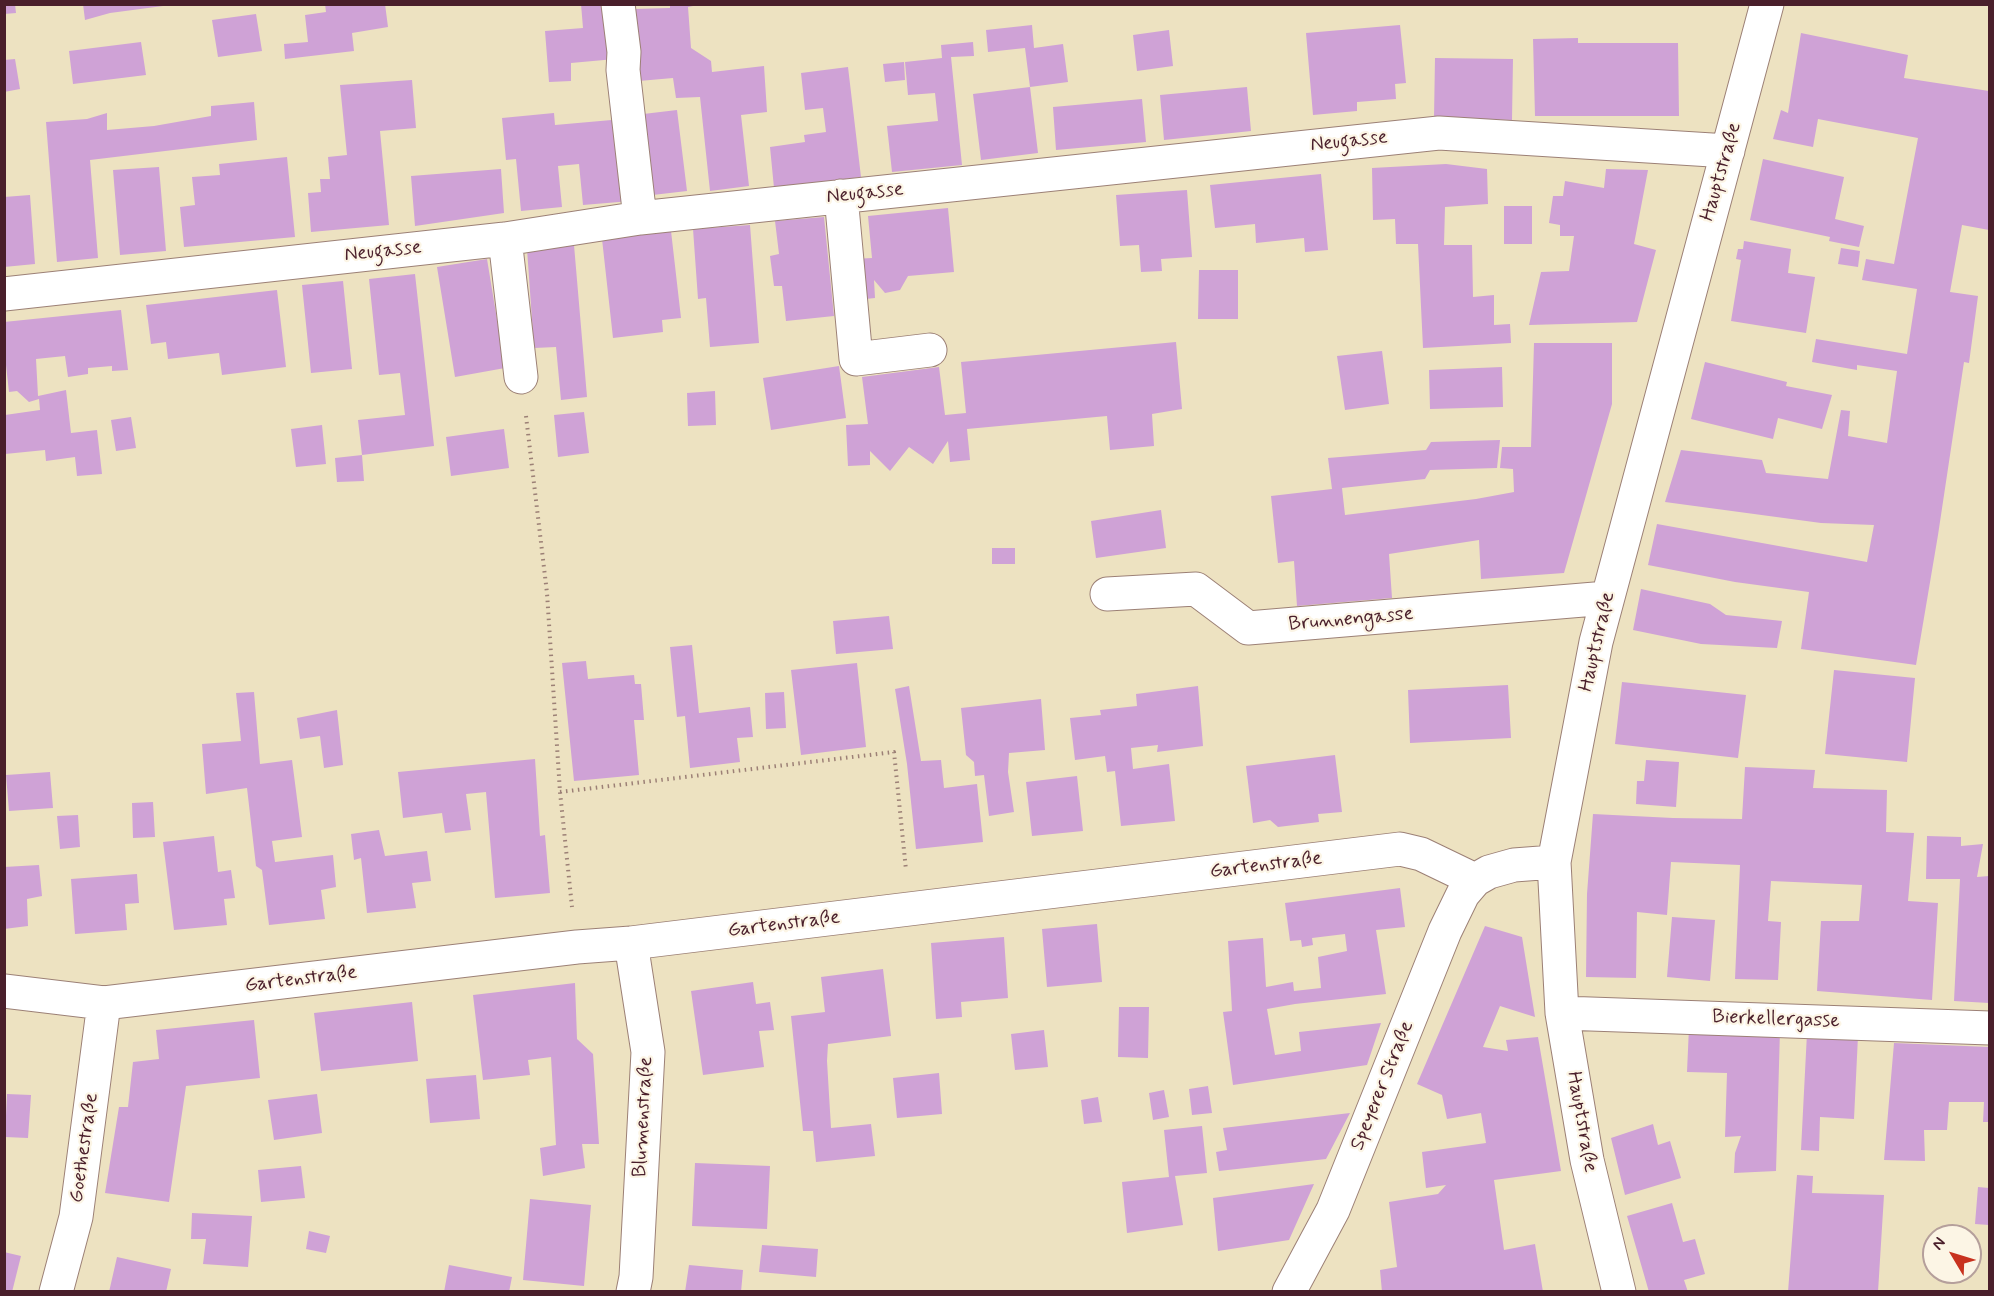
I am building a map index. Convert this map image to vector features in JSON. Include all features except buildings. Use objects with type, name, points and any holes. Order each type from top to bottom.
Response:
[{"type":"street","points":[[618,4],[640,218]]},
{"type":"street","name":"Hauptstraße","points":[[1619,1292],[1587,1160],[1562,1012],[1554,862],[1596,642],[1767,4]]},
{"type":"street","name":"Neugasse","points":[[4,294],[505,239],[640,218],[1439,133],[1728,151]]},
{"type":"street","points":[[841,196],[856,358],[930,350]]},
{"type":"street","points":[[505,239],[521,377]]},
{"type":"street","name":"Brunnengasse","points":[[1107,594],[1197,588],[1248,628],[1607,598]]},
{"type":"street","name":"Gartenstraße","points":[[4,991],[104,1004],[577,947],[631,943],[1400,849],[1421,854],[1475,880]]},
{"type":"street","points":[[1475,880],[1489,872],[1515,865],[1554,862]]},
{"type":"street","name":"Speyerer Straße","points":[[1289,1292],[1333,1210],[1454,910],[1463,894],[1475,880]]},
{"type":"street","name":"Blumenstraße","points":[[631,943],[648,1052],[636,1277],[633,1292]]},
{"type":"street","name":"Goethestraße","points":[[56,1292],[76,1217],[104,1004]]},
{"type":"street","name":"Bierkellergasse","points":[[1562,1012],[1989,1028]]},
{"type":"path","points":[[521,377],[547,593],[560,792],[577,947]]},
{"type":"path","points":[[560,792],[894,752],[910,909]]}]
